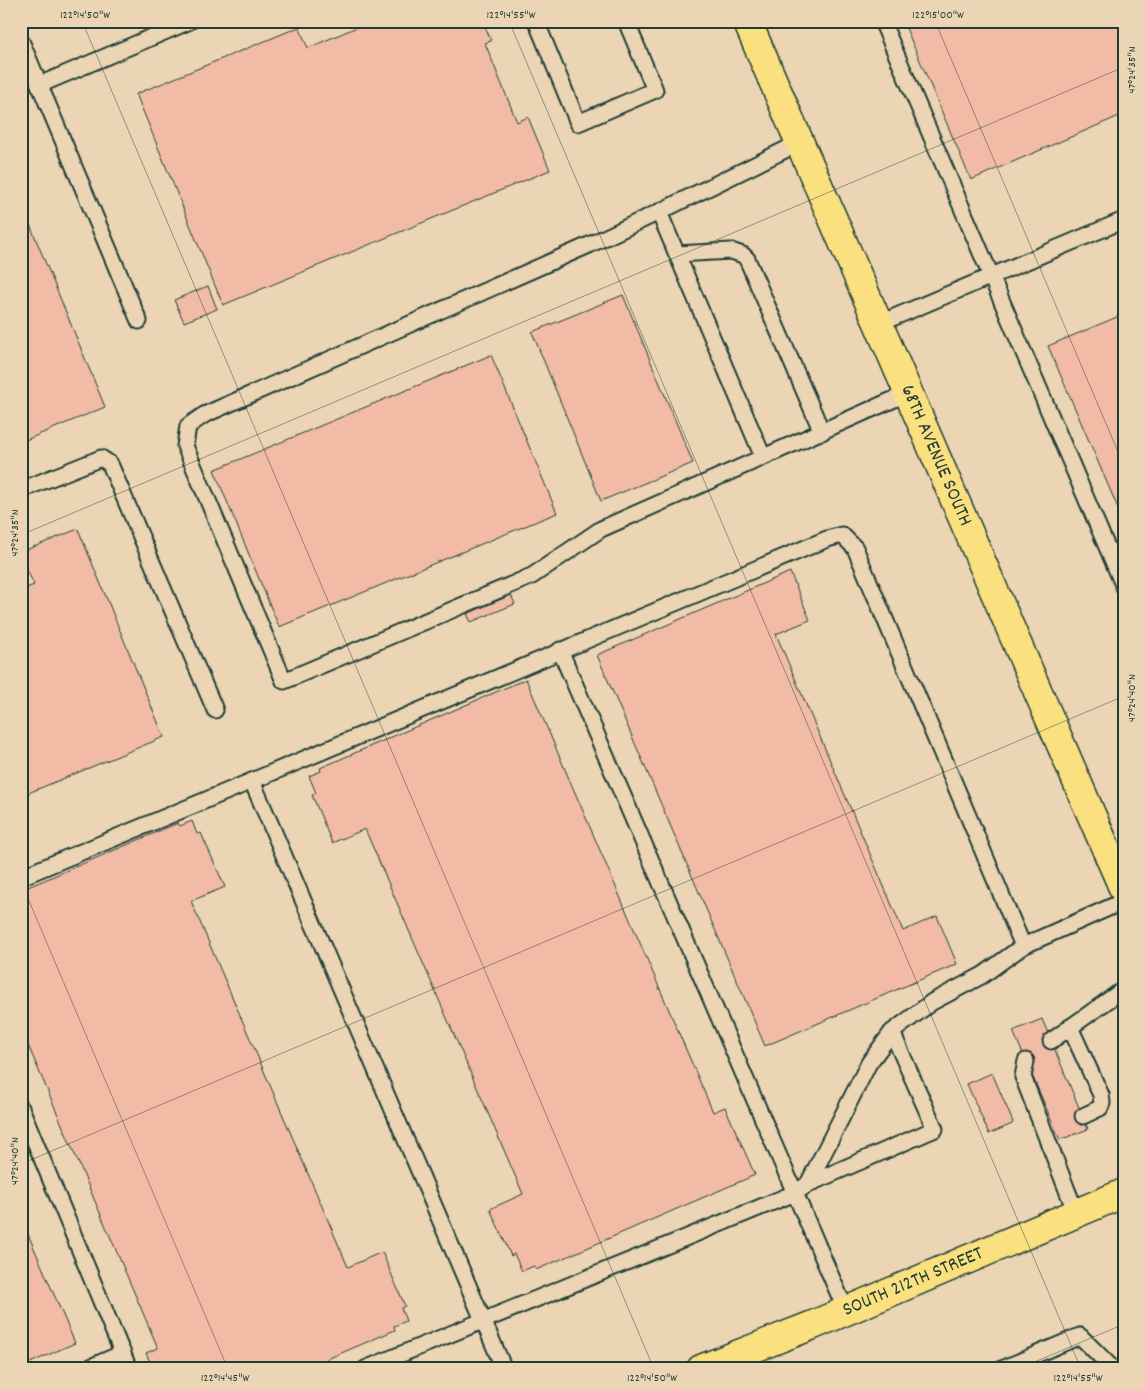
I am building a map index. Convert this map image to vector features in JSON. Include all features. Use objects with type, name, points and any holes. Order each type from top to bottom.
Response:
[{"type":"main road","name":"68TH AVENUE SOUTH","points":[[747,21],[1124,890]]},
{"type":"main road","name":"SOUTH 212TH STREET","points":[[701,1369],[813,1325],[1124,1193]]},
{"type":"lane","points":[[39,85],[190,21]]},
{"type":"lane","points":[[536,21],[578,123],[655,90],[626,21]]},
{"type":"lane","points":[[882,21],[1124,586]]},
{"type":"lane","points":[[21,41],[139,321]]},
{"type":"lane","points":[[799,142],[660,212],[204,415],[188,426],[185,446],[284,681],[532,576],[601,529],[908,394]]},
{"type":"lane","points":[[660,212],[764,457]]},
{"type":"lane","points":[[878,324],[1124,220]]},
{"type":"lane","points":[[677,254],[731,251],[747,258],[822,432]]},
{"type":"lane","points":[[21,490],[101,458],[110,464],[215,710]]},
{"type":"lane","points":[[21,877],[560,650],[828,539],[842,536],[855,548],[1024,946]]},
{"type":"lane","points":[[560,650],[846,1311]]},
{"type":"lane","points":[[252,781],[504,1369]]},
{"type":"lane","points":[[808,1184],[869,1063],[892,1032],[932,1002],[983,975],[1024,946],[1124,901]]},
{"type":"lane","points":[[1051,1041],[1124,989]]},
{"type":"lane","points":[[1070,1027],[1101,1095],[1102,1104],[1100,1108],[1083,1116]]},
{"type":"lane","points":[[365,1369],[794,1193],[808,1184],[934,1129],[892,1032]]},
{"type":"lane","points":[[1026,1061],[1023,1077],[1051,1132],[1076,1213]]},
{"type":"lane","points":[[21,1108],[129,1369]]},
{"type":"lane","points":[[1002,1369],[1080,1336],[1113,1369]]},
{"type":"lane","points":[[86,1369],[123,1353]]},
{"type":"building","points":[[371,21],[483,21],[491,41],[485,43],[517,122],[528,117],[550,170],[223,305],[136,94],[299,27],[308,48]]},
{"type":"building","points":[[903,21],[1124,21],[1124,114],[971,180]]},
{"type":"building","points":[[21,203],[105,407],[21,442]]},
{"type":"building","points":[[208,286],[217,309],[184,322],[174,300]]},
{"type":"building","points":[[623,295],[693,463],[601,501],[532,332]]},
{"type":"building","points":[[1124,314],[1124,522],[1048,346]]},
{"type":"building","points":[[491,355],[557,513],[279,627],[214,470]]},
{"type":"building","points":[[78,529],[164,737],[21,796],[21,590],[34,585],[21,552]]},
{"type":"building","points":[[790,572],[810,620],[776,634],[903,931],[937,916],[957,964],[765,1046],[597,655]]},
{"type":"building","points":[[511,595],[515,604],[471,622],[467,614]]},
{"type":"building","points":[[526,679],[713,1112],[725,1107],[755,1175],[536,1270],[534,1266],[522,1271],[514,1254],[511,1256],[490,1209],[523,1194],[365,829],[332,843],[312,795],[316,793],[309,776],[321,771],[320,768]]},
{"type":"building","points":[[192,821],[197,834],[201,833],[225,887],[191,901],[348,1267],[382,1252],[405,1306],[401,1308],[406,1321],[394,1326],[395,1330],[304,1369],[153,1369],[146,1353],[158,1348],[21,1029],[21,890],[178,823],[180,826]]},
{"type":"building","points":[[1042,1019],[1088,1129],[1060,1140],[1013,1031]]},
{"type":"building","points":[[992,1073],[1013,1122],[989,1134],[967,1084]]},
{"type":"building","points":[[21,1218],[75,1343],[21,1367]]}]
